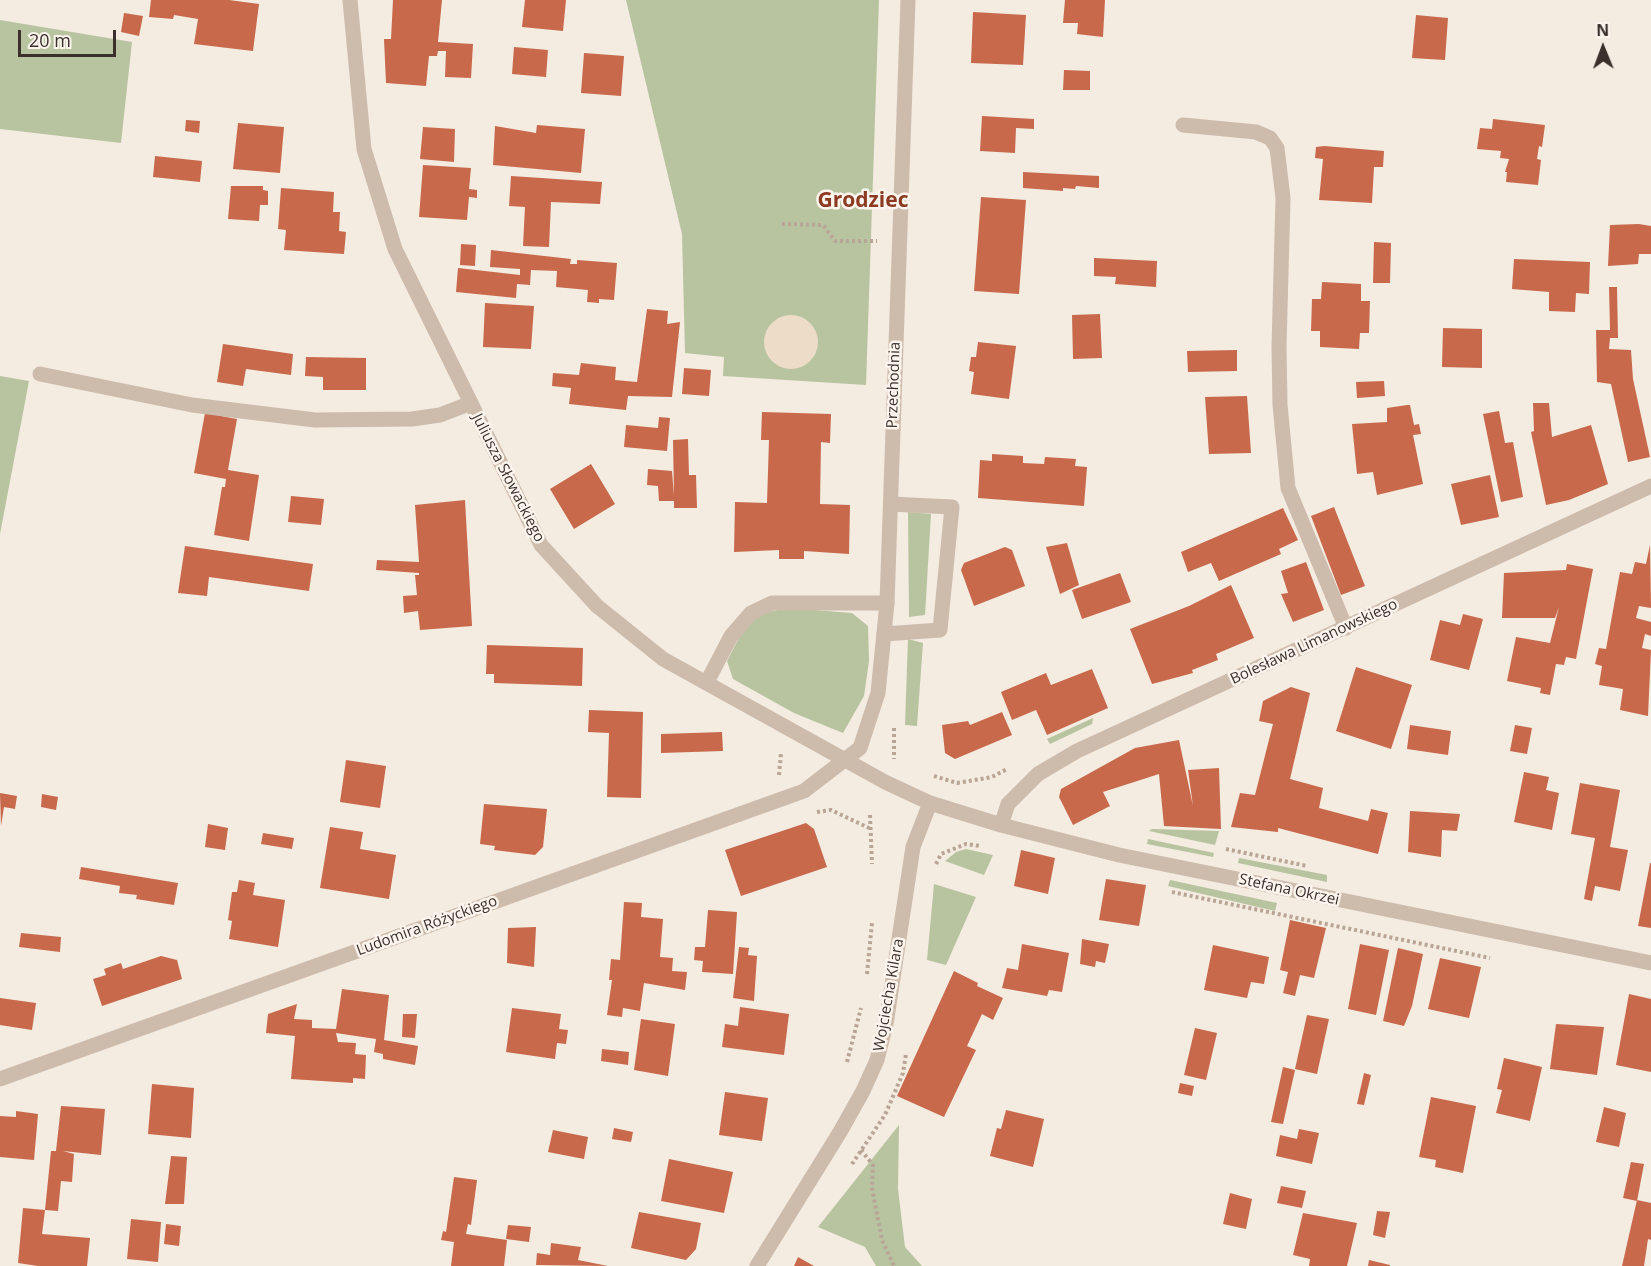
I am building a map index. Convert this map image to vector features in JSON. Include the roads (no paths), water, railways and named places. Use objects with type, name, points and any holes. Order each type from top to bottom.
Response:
[{"type":"street","name":"Juliusza Słowackiego","points":[[350,0],[364,149],[395,249],[541,545],[604,612],[663,659],[847,761],[930,803]]},
{"type":"street","name":"Przechodnia","points":[[847,761],[860,748],[878,693],[887,603],[908,0]]},
{"type":"street","points":[[1183,125],[1256,132],[1270,138],[1277,148],[1282,198],[1280,405],[1288,488],[1346,628]]},
{"type":"street","points":[[40,374],[192,405],[315,420],[412,419],[440,415],[471,403]]},
{"type":"street","name":"Bolesława Limanowskiego","points":[[1001,825],[1008,804],[1045,770],[1077,751],[1651,486]]},
{"type":"street","points":[[884,634],[940,630],[951,507],[891,504]]},
{"type":"street","points":[[707,682],[731,636],[751,613],[772,603],[887,603]]},
{"type":"street","name":"Ludomira Różyckiego","points":[[0,1079],[804,791],[847,761]]},
{"type":"street","name":"Stefana Okrzei","points":[[930,803],[1001,825],[1119,855],[1651,963]]},
{"type":"street","name":"Wojciecha Kilara","points":[[757,1266],[840,1132],[877,1060],[886,1024],[913,847],[930,803]]},
{"type":"district","name":"Grodziec","points":[[863,201]]}]
